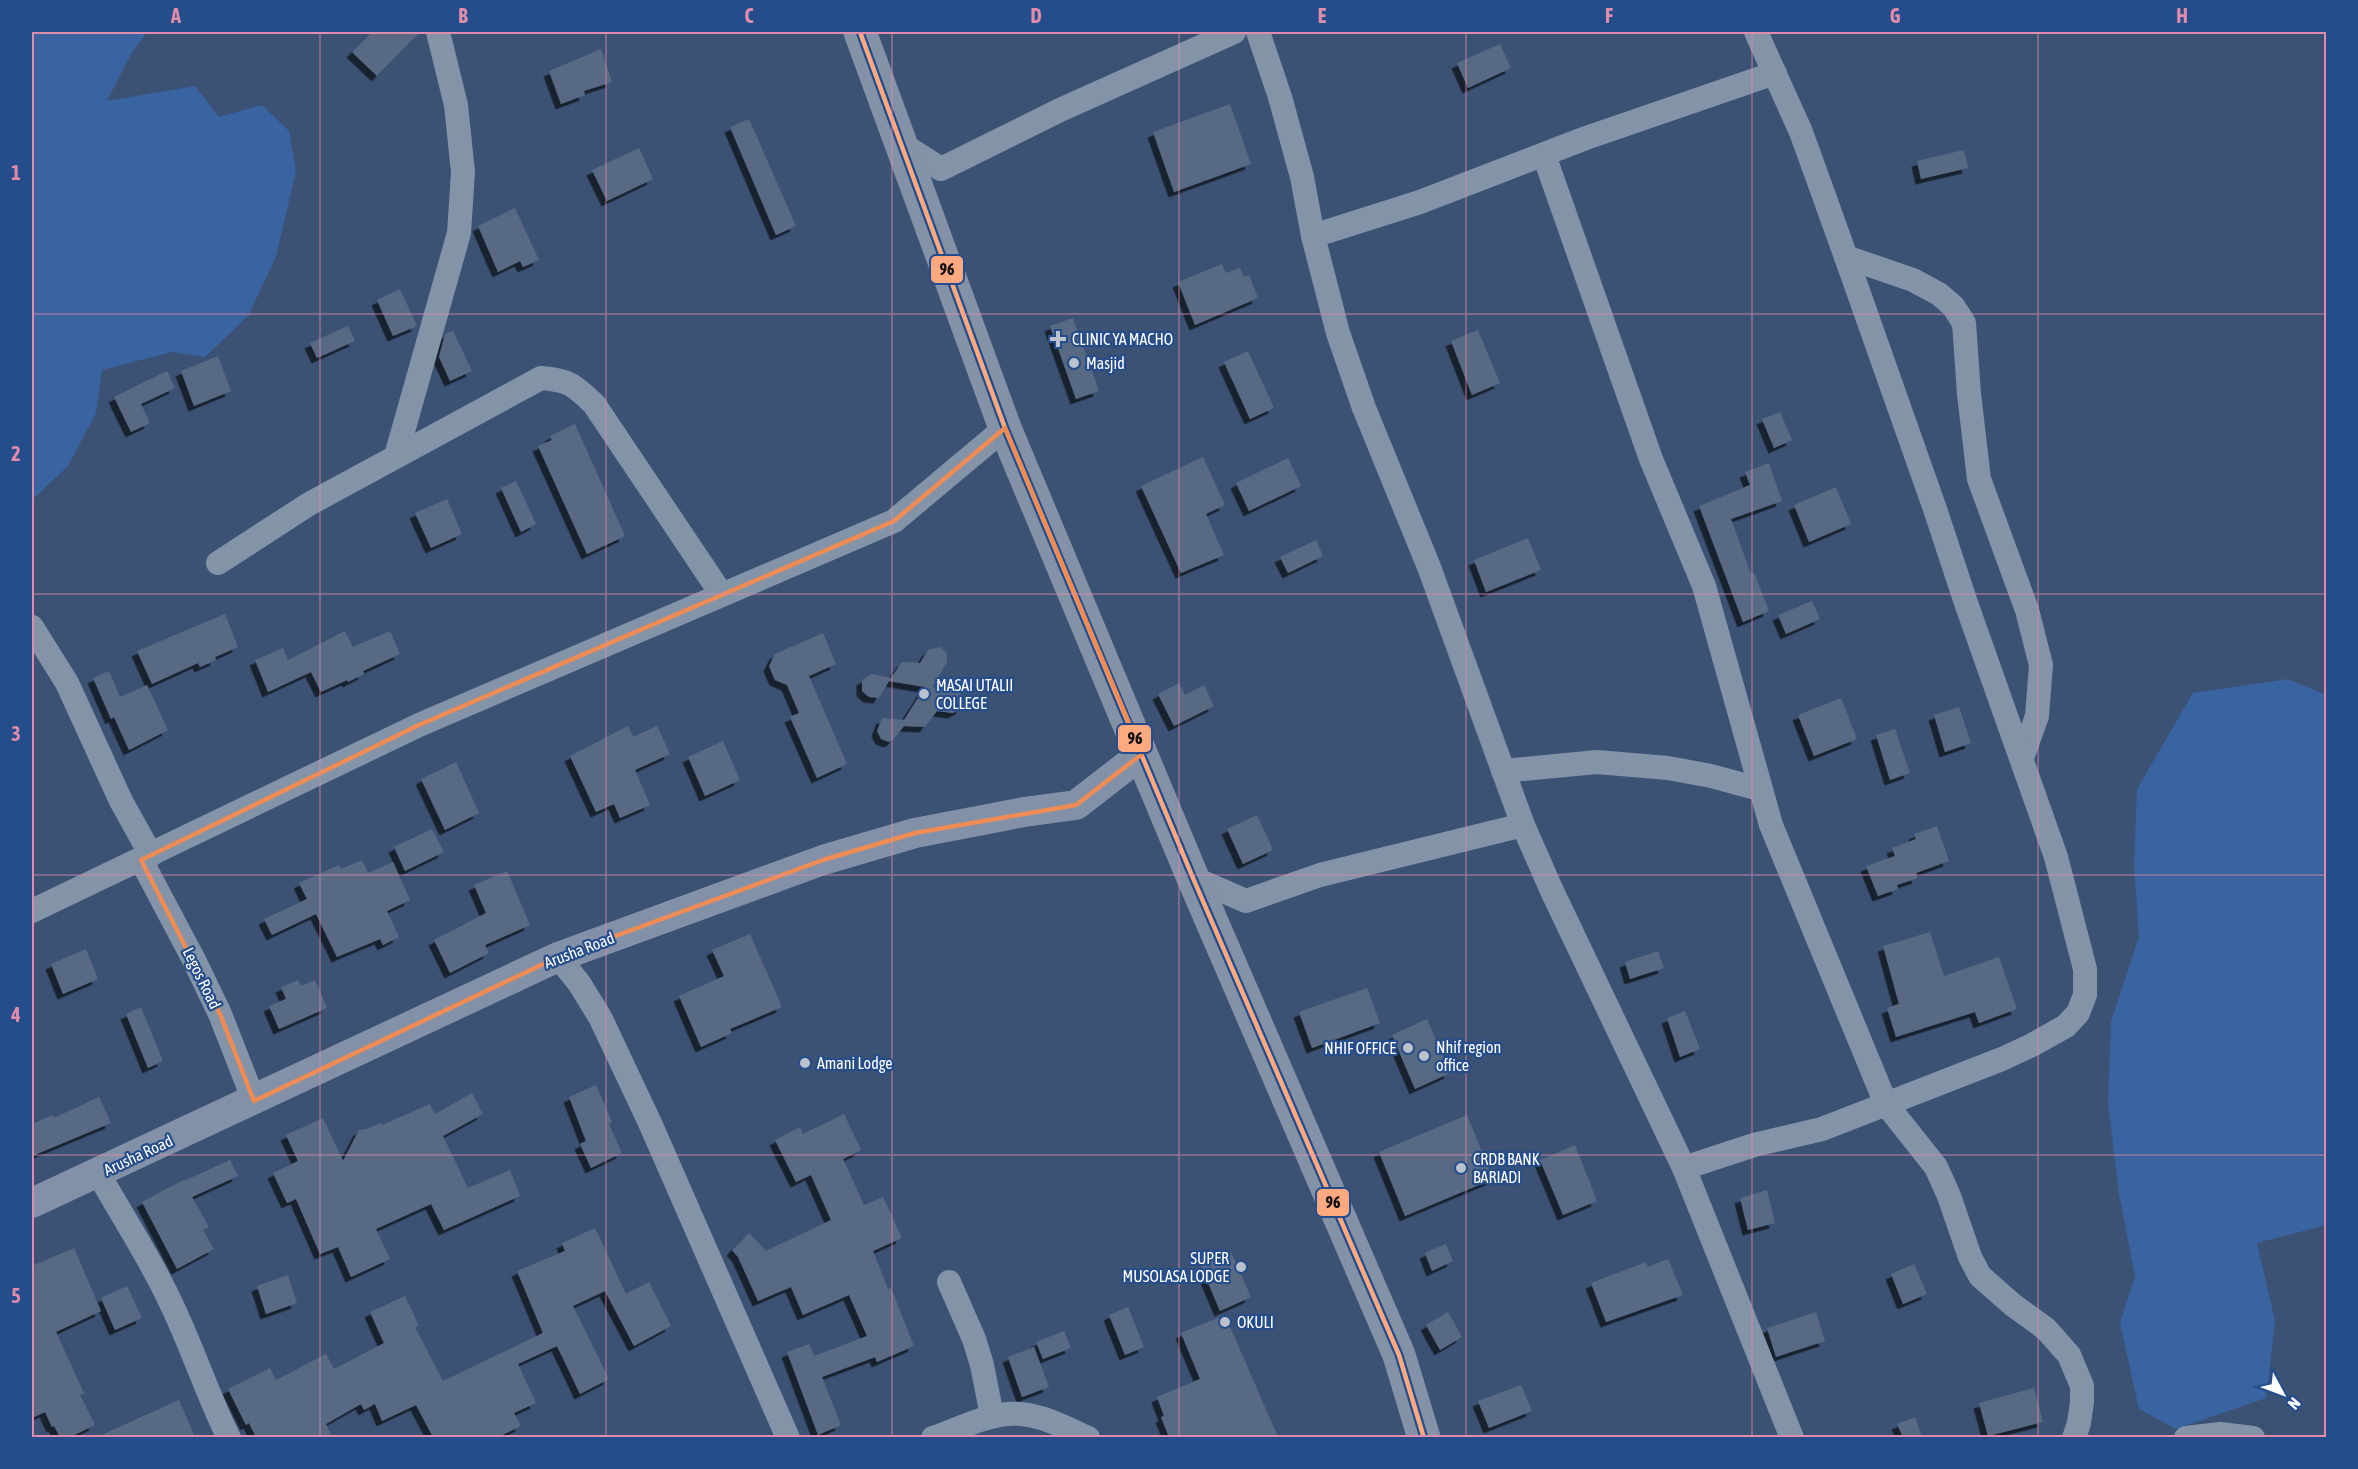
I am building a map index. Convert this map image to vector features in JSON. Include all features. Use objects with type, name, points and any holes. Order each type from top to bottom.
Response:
[{"type":"highway","points":[[860,32],[1005,428],[1193,878],[1399,1355],[1424,1437]]},
{"type":"main road","name":"Arusha Road","points":[[32,1203],[558,957],[823,860],[915,834],[1024,812],[1076,805],[1142,754]]},
{"type":"street","points":[[396,456],[459,233],[463,172],[456,105],[438,32]]},
{"type":"street","points":[[900,143],[941,169],[1060,110],[1234,32]]},
{"type":"street","points":[[1258,32],[1280,97],[1302,177],[1313,236],[1341,344],[1364,408],[1429,567],[1523,825],[1684,1168],[1792,1437]]},
{"type":"street","points":[[1684,1168],[1754,1145],[1822,1129],[2032,1045],[2066,1026],[2078,1013],[2085,995],[2085,969],[2059,868],[2022,758],[1801,132],[1756,32]]},
{"type":"street","points":[[1313,236],[1420,202],[1586,138],[1775,74]]},
{"type":"street","points":[[1544,155],[1651,459],[1704,586],[1771,825],[1886,1104],[1936,1167],[1949,1196],[1970,1257],[1980,1276],[2013,1305],[2046,1329],[2069,1355],[2082,1386],[2079,1423],[2074,1437]]},
{"type":"street","points":[[1846,257],[1912,280],[1939,294],[1953,306],[1964,323],[1969,394],[1979,479],[2027,610],[2041,665],[2037,716],[2022,758]]},
{"type":"street","points":[[218,562],[309,504],[541,378],[563,380],[579,390],[594,404],[682,539],[722,595]]},
{"type":"street","points":[[32,911],[419,725],[894,521],[1005,428]]},
{"type":"street","name":"Legos Road","points":[[32,627],[66,683],[219,1014],[254,1101]]},
{"type":"street","points":[[1503,771],[1597,762],[1668,768],[1760,789]]},
{"type":"street","points":[[1193,878],[1246,901],[1320,875],[1523,825]]},
{"type":"street","points":[[558,957],[579,983],[600,1017],[645,1112],[713,1264],[765,1390],[788,1437]]},
{"type":"street","points":[[98,1173],[152,1267],[180,1322],[208,1395],[229,1437]]},
{"type":"street","points":[[949,1282],[974,1339],[982,1365],[992,1416]]},
{"type":"street","points":[[933,1437],[992,1416],[1010,1413],[1037,1418],[1088,1437]]},
{"type":"street","points":[[2186,1437],[2220,1434],[2253,1437]]},
{"type":"highlighted area","points":[[1005,428],[1142,754],[1076,805],[915,833],[823,860],[558,957],[254,1101],[220,1014],[141,860],[419,725],[894,521]]},
{"type":"shaded area","points":[[32,32],[145,32],[107,101],[195,86],[219,117],[262,105],[289,131],[296,171],[276,257],[248,316],[205,357],[172,352],[102,370],[96,413],[68,466],[32,500]]},
{"type":"shaded area","points":[[2288,679],[2326,695],[2326,1225],[2257,1243],[2275,1321],[2266,1398],[2176,1429],[2139,1409],[2120,1323],[2135,1276],[2119,1194],[2108,1103],[2111,1022],[2139,937],[2134,865],[2137,789],[2193,693]]},
{"type":"building","points":[[372,32],[420,32],[377,76],[352,52]]},
{"type":"building","points":[[1500,44],[1511,68],[1468,88],[1457,63]]},
{"type":"building","points":[[601,49],[612,82],[584,91],[585,95],[561,104],[549,71]]},
{"type":"building","points":[[1230,104],[1251,164],[1174,192],[1153,132]]},
{"type":"building","points":[[749,119],[796,226],[776,235],[730,127]]},
{"type":"building","points":[[639,148],[653,179],[607,201],[592,170]]},
{"type":"building","points":[[1964,150],[1968,168],[1921,179],[1917,161]]},
{"type":"building","points":[[515,208],[539,260],[523,267],[520,261],[498,272],[478,226]]},
{"type":"building","points":[[1222,264],[1226,273],[1240,268],[1244,277],[1249,275],[1258,298],[1195,325],[1178,282]]},
{"type":"building","points":[[400,289],[417,326],[393,336],[377,300]]},
{"type":"building","points":[[1073,318],[1099,391],[1076,399],[1050,326]]},
{"type":"building","points":[[348,326],[355,341],[317,358],[310,343]]},
{"type":"building","points":[[1478,330],[1500,383],[1472,395],[1451,341]]},
{"type":"building","points":[[453,331],[472,371],[450,381],[439,357],[445,334]]},
{"type":"building","points":[[1248,351],[1274,408],[1250,419],[1224,362]]},
{"type":"building","points":[[218,356],[231,391],[194,406],[181,371]]},
{"type":"building","points":[[167,371],[175,388],[141,404],[150,423],[131,432],[114,397]]},
{"type":"building","points":[[1780,412],[1792,440],[1774,448],[1762,419]]},
{"type":"building","points":[[575,424],[625,536],[587,554],[538,446],[552,440],[550,436]]},
{"type":"building","points":[[1203,457],[1225,505],[1206,514],[1224,555],[1181,573],[1141,486]]},
{"type":"building","points":[[1288,458],[1301,486],[1249,511],[1236,483]]},
{"type":"building","points":[[1769,463],[1782,501],[1731,519],[1751,574],[1754,573],[1769,611],[1743,622],[1699,506],[1750,485],[1745,472]]},
{"type":"building","points":[[516,481],[536,524],[521,532],[501,488]]},
{"type":"building","points":[[1836,487],[1851,524],[1809,542],[1794,505]]},
{"type":"building","points":[[447,499],[462,534],[431,548],[415,513]]},
{"type":"building","points":[[1528,538],[1541,570],[1486,592],[1474,560]]},
{"type":"building","points":[[1316,540],[1323,556],[1288,573],[1280,557]]},
{"type":"building","points":[[1812,601],[1820,619],[1786,634],[1778,615]]},
{"type":"building","points":[[225,614],[238,647],[215,657],[216,660],[200,667],[198,663],[152,684],[137,651]]},
{"type":"building","points":[[345,631],[353,647],[390,631],[400,654],[363,671],[364,674],[348,682],[347,680],[321,692],[311,672],[268,692],[255,660],[283,648],[288,660]]},
{"type":"building","points":[[823,633],[836,664],[809,676],[847,764],[817,778],[790,717],[799,713],[787,685],[775,680],[769,666],[775,654]]},
{"type":"building","points":[[940,647],[947,653],[947,662],[932,687],[960,693],[964,701],[961,709],[953,713],[937,711],[925,727],[904,726],[893,740],[889,742],[881,739],[877,731],[882,718],[904,720],[925,687],[889,681],[879,698],[869,697],[862,691],[862,680],[872,674],[891,678],[902,662],[920,663],[928,650]]},
{"type":"building","points":[[109,671],[120,697],[147,685],[168,730],[129,750],[114,717],[111,719],[93,678]]},
{"type":"building","points":[[1179,683],[1185,695],[1204,685],[1214,706],[1174,726],[1158,694]]},
{"type":"building","points":[[1841,698],[1857,739],[1814,756],[1798,715]]},
{"type":"building","points":[[1959,707],[1971,743],[1945,752],[1934,715]]},
{"type":"building","points":[[628,726],[633,737],[657,726],[670,754],[635,770],[650,805],[620,818],[614,804],[596,812],[570,756]]},
{"type":"building","points":[[1895,729],[1910,773],[1890,780],[1876,735]]},
{"type":"building","points":[[723,741],[740,780],[705,796],[688,757]]},
{"type":"building","points":[[456,762],[479,813],[445,830],[421,779]]},
{"type":"building","points":[[1257,815],[1273,850],[1243,864],[1227,829]]},
{"type":"building","points":[[1937,826],[1949,861],[1916,873],[1918,878],[1897,885],[1898,889],[1878,896],[1866,866],[1895,856],[1892,848],[1916,839],[1914,834]]},
{"type":"building","points":[[432,829],[444,852],[405,871],[394,847]]},
{"type":"building","points":[[362,860],[368,873],[393,862],[410,900],[387,911],[399,937],[383,945],[380,939],[337,957],[316,914],[272,935],[264,919],[307,899],[299,883],[339,865],[341,869]]},
{"type":"building","points":[[507,871],[530,925],[485,945],[489,953],[450,973],[434,940],[486,913],[474,885]]},
{"type":"building","points":[[1930,932],[1944,976],[1999,957],[2017,1009],[1979,1023],[1975,1012],[1896,1037],[1887,1008],[1899,1004],[1883,946]]},
{"type":"building","points":[[750,934],[782,1007],[730,1029],[732,1033],[701,1047],[679,996],[724,976],[712,950]]},
{"type":"building","points":[[86,949],[98,979],[63,994],[51,964]]},
{"type":"building","points":[[1658,951],[1664,968],[1630,979],[1625,962]]},
{"type":"building","points":[[298,980],[301,986],[315,980],[327,1008],[279,1029],[269,1006],[286,999],[281,987]]},
{"type":"building","points":[[1367,988],[1380,1023],[1312,1048],[1299,1012]]},
{"type":"building","points":[[141,1007],[163,1061],[148,1068],[126,1014]]},
{"type":"building","points":[[1685,1011],[1700,1049],[1680,1057],[1667,1018]]},
{"type":"building","points":[[1427,1019],[1450,1073],[1415,1089],[1392,1035]]},
{"type":"building","points":[[596,1085],[622,1153],[591,1168],[580,1144],[586,1141],[569,1097]]},
{"type":"building","points":[[472,1093],[483,1114],[443,1136],[468,1188],[510,1170],[520,1196],[444,1230],[431,1204],[376,1229],[390,1259],[351,1277],[338,1247],[320,1254],[296,1199],[287,1203],[273,1173],[298,1161],[286,1135],[323,1118],[343,1161],[359,1130],[381,1123],[382,1125],[430,1104],[435,1114]]},
{"type":"building","points":[[99,1097],[111,1123],[32,1156],[32,1124],[53,1115],[54,1118]]},
{"type":"building","points":[[844,1114],[861,1150],[843,1159],[864,1205],[883,1197],[902,1238],[873,1251],[888,1289],[891,1288],[914,1346],[877,1362],[875,1357],[822,1377],[841,1425],[818,1435],[787,1352],[809,1344],[814,1356],[867,1336],[849,1295],[803,1315],[791,1287],[758,1301],[738,1257],[732,1250],[749,1233],[766,1251],[831,1220],[811,1175],[796,1182],[775,1140],[800,1127],[803,1134]]},
{"type":"building","points":[[1467,1115],[1493,1179],[1405,1216],[1379,1152]]},
{"type":"building","points":[[1575,1145],[1597,1201],[1563,1215],[1540,1160]]},
{"type":"building","points":[[230,1160],[238,1176],[192,1197],[209,1227],[203,1230],[214,1249],[177,1269],[142,1202],[183,1180]]},
{"type":"building","points":[[1767,1190],[1775,1223],[1748,1230],[1740,1198]]},
{"type":"building","points":[[595,1228],[626,1294],[649,1282],[671,1326],[634,1346],[605,1291],[573,1306],[609,1379],[580,1394],[557,1346],[518,1364],[536,1403],[514,1413],[521,1426],[498,1437],[433,1437],[416,1405],[382,1421],[375,1404],[364,1410],[361,1404],[326,1424],[332,1437],[256,1437],[249,1423],[246,1425],[228,1389],[270,1368],[276,1380],[326,1354],[334,1369],[384,1343],[370,1312],[405,1296],[419,1326],[415,1327],[443,1381],[543,1333],[517,1271],[565,1251],[562,1243]]},
{"type":"building","points":[[1446,1244],[1453,1261],[1432,1271],[1425,1253]]},
{"type":"building","points":[[74,1248],[101,1311],[56,1332],[84,1393],[80,1395],[95,1425],[70,1437],[60,1437],[45,1412],[32,1418],[32,1266]]},
{"type":"building","points":[[1231,1252],[1251,1297],[1220,1311],[1201,1266]]},
{"type":"building","points":[[1668,1259],[1683,1295],[1606,1322],[1591,1283],[1646,1262],[1648,1267]]},
{"type":"building","points":[[1914,1264],[1927,1294],[1903,1304],[1891,1274]]},
{"type":"building","points":[[288,1275],[297,1303],[266,1314],[257,1286]]},
{"type":"building","points":[[127,1286],[142,1318],[115,1330],[101,1298]]},
{"type":"building","points":[[1128,1307],[1144,1347],[1125,1355],[1109,1315]]},
{"type":"building","points":[[1448,1312],[1462,1337],[1440,1350],[1426,1325]]},
{"type":"building","points":[[1816,1312],[1825,1341],[1776,1357],[1767,1328]]},
{"type":"building","points":[[1225,1315],[1278,1437],[1169,1437],[1161,1417],[1164,1416],[1157,1397],[1200,1379],[1181,1333]]},
{"type":"building","points":[[1064,1331],[1071,1348],[1043,1359],[1036,1342]]},
{"type":"building","points":[[1034,1347],[1049,1387],[1022,1397],[1008,1357]]},
{"type":"building","points":[[1521,1385],[1532,1411],[1489,1428],[1478,1401]]},
{"type":"building","points":[[2034,1388],[2043,1422],[1988,1436],[1979,1403]]},
{"type":"building","points":[[179,1400],[195,1437],[97,1437]]},
{"type":"building","points":[[1915,1417],[1922,1437],[1903,1437],[1897,1424]]},
{"type":"transit line","name":"96","points":[[860,32],[1005,428],[1193,878],[1399,1355],[1424,1438]]},
{"type":"place","name":"CLINIC YA MACHO","points":[[1058,339]]},
{"type":"place","name":"Masjid","points":[[1074,363]]},
{"type":"place","name":"MASAI UTALII COLLEGE","points":[[924,694]]},
{"type":"place","name":"NHIF OFFICE","points":[[1408,1048]]},
{"type":"place","name":"Nhif region office","points":[[1424,1056]]},
{"type":"place","name":"Amani Lodge","points":[[805,1063]]},
{"type":"place","name":"CRDB BANK BARIADI","points":[[1461,1168]]},
{"type":"place","name":"SUPER MUSOLASA LODGE","points":[[1241,1267]]},
{"type":"place","name":"OKULI","points":[[1225,1322]]}]
